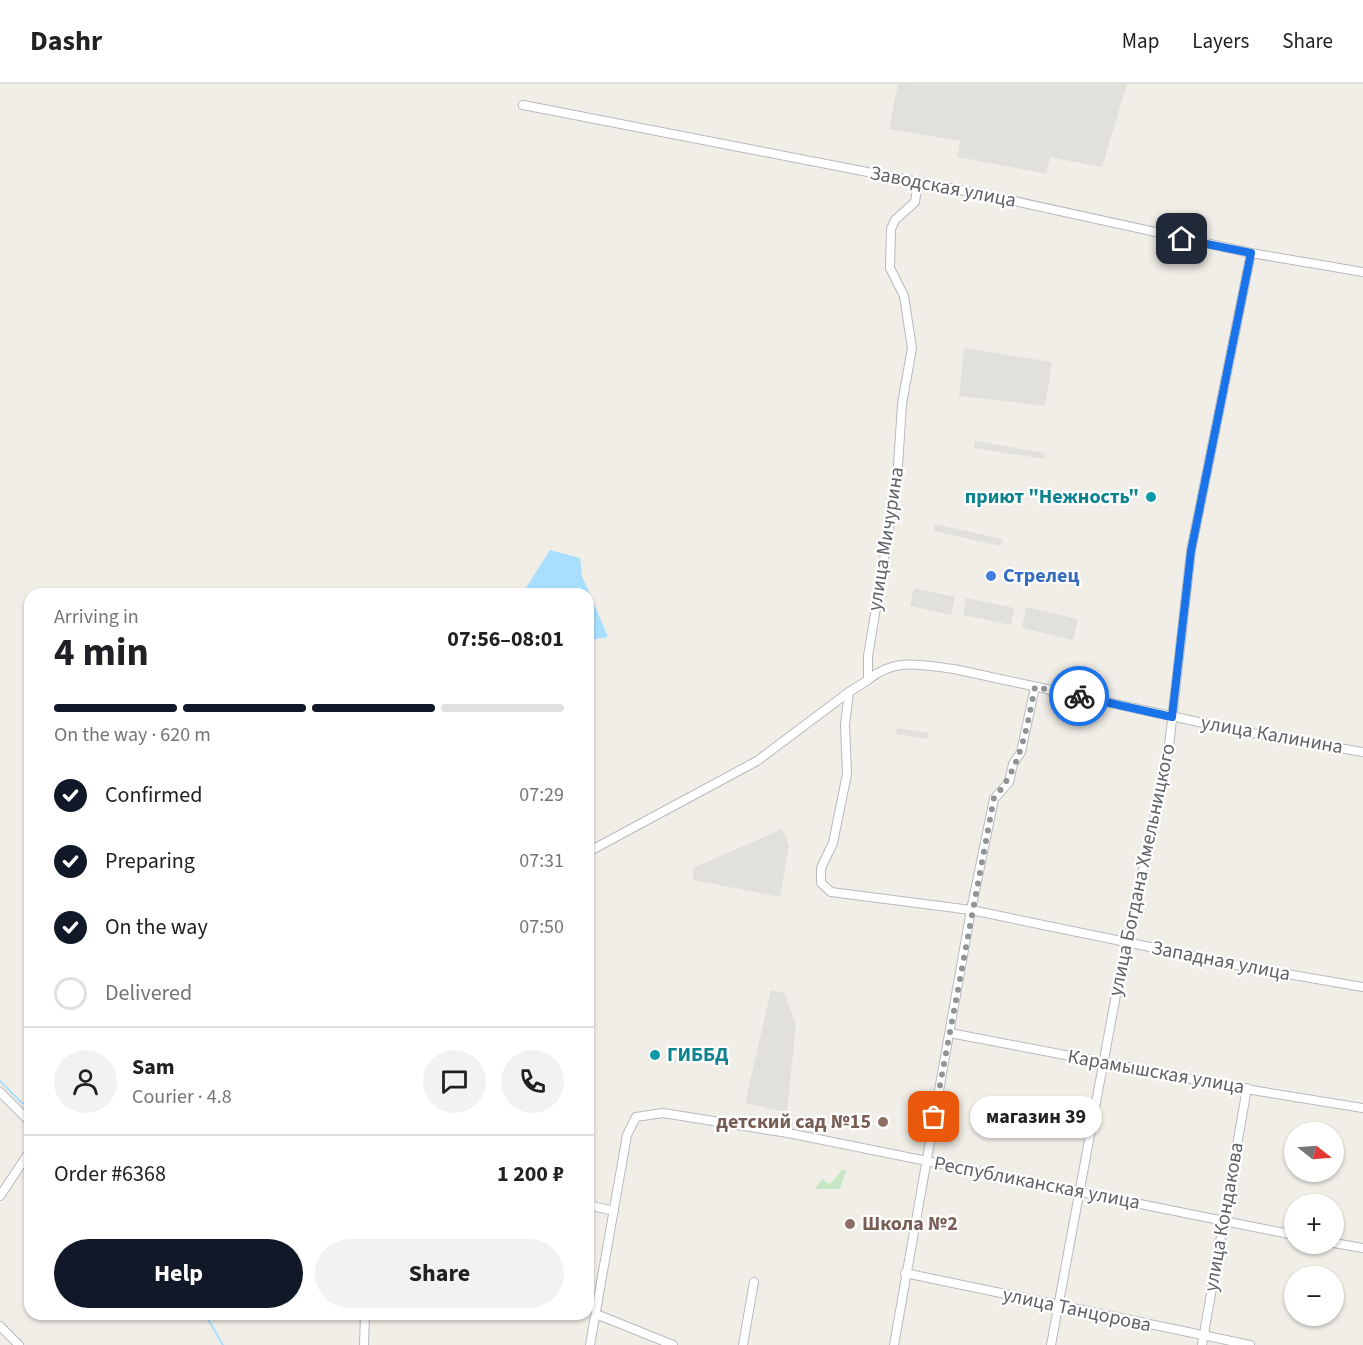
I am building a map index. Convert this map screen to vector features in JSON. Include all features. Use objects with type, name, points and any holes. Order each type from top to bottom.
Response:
[{"type":"street","name":"Заводская улица","points":[[523,105],[918,182],[1251,253],[1363,272]]},
{"type":"street","name":"улица Мичурина","points":[[868,680],[868,656],[897,481],[902,405],[912,348],[904,296],[890,268],[891,229],[895,220],[915,202],[918,182]]},
{"type":"street","name":"улица Богдана Хмельницкого","points":[[1051,1345],[1056,1306],[1104,1063],[1168,755],[1191,551],[1251,253]]},
{"type":"street","name":"улица Калинина","points":[[868,680],[890,665],[914,664],[1035,687],[1172,717],[1363,752]]},
{"type":"street","points":[[594,849],[757,761],[868,680]]},
{"type":"street","points":[[894,1345],[925,1161],[994,798],[1009,782],[1013,764],[1021,752],[1035,687]]},
{"type":"street","name":"Западная улица","points":[[849,692],[844,725],[847,774],[833,843],[821,868],[821,884],[831,892],[971,910],[1128,943],[1363,987]]},
{"type":"street","name":"Карамышская улица","points":[[950,1033],[1104,1063],[1363,1108]]},
{"type":"street","name":"улица Кондакова","points":[[1202,1345],[1247,1088]]},
{"type":"street","points":[[0,1092],[24,1116]]},
{"type":"street","name":"Республиканская улица","points":[[614,1211],[627,1135],[636,1117],[663,1113],[788,1133],[1284,1233]]},
{"type":"street","points":[[0,1196],[24,1160]]},
{"type":"street","points":[[590,1345],[614,1211],[594,1206]]},
{"type":"street","points":[[1344,1245],[1363,1248]]},
{"type":"street","name":"улица Танцорова","points":[[905,1274],[1250,1345]]},
{"type":"street","points":[[743,1345],[754,1282]]},
{"type":"street","points":[[596,1314],[673,1345]]},
{"type":"street","points":[[364,1345],[365,1320]]},
{"type":"street","points":[[0,1326],[19,1345]]},
{"type":"shaded area","points":[[898,84],[1127,84],[1102,167],[1050,157],[1046,174],[958,157],[960,141],[889,129]]},
{"type":"shaded area","points":[[964,348],[1052,362],[1045,406],[959,396]]},
{"type":"shaded area","points":[[975,441],[1045,453],[1044,459],[974,448]]},
{"type":"shaded area","points":[[935,524],[1002,539],[1001,546],[934,531]]},
{"type":"shaded area","points":[[914,588],[955,597],[951,615],[910,606]]},
{"type":"shaded area","points":[[966,598],[1014,608],[1011,625],[963,615]]},
{"type":"shaded area","points":[[1026,607],[1078,619],[1073,640],[1022,628]]},
{"type":"shaded area","points":[[897,728],[929,733],[928,739],[896,734]]},
{"type":"shaded area","points":[[782,829],[789,845],[780,897],[693,880],[693,868]]},
{"type":"shaded area","points":[[771,990],[784,993],[796,1024],[787,1112],[745,1103]]},
{"type":"green space","points":[[842,1170],[846,1170],[840,1189],[815,1189],[822,1179],[830,1184]]},
{"type":"water","points":[[550,550],[580,558],[582,576],[587,588],[526,588]]},
{"type":"water","points":[[594,604],[608,637],[594,639]]},
{"type":"waterway","points":[[0,1081],[24,1103]]},
{"type":"waterway","points":[[208,1320],[223,1345]]},
{"type":"way so far","points":[[934,1117],[971,910],[994,798],[1009,782],[1013,764],[1021,752],[1035,687],[1079,696]]},
{"type":"place","name":"приют \"Нежность\"","points":[[1151,497]]},
{"type":"place","name":"Стрелец","points":[[991,576]]},
{"type":"place","name":"ГИББД","points":[[655,1055]]},
{"type":"place","name":"магазин 39","points":[[934,1117]]},
{"type":"place","name":"детский сад №15","points":[[883,1122]]},
{"type":"place","name":"Школа №2","points":[[850,1224]]},
{"type":"route","points":[[1079,696],[1172,717],[1191,551],[1206,465],[1251,253],[1182,239]]}]
